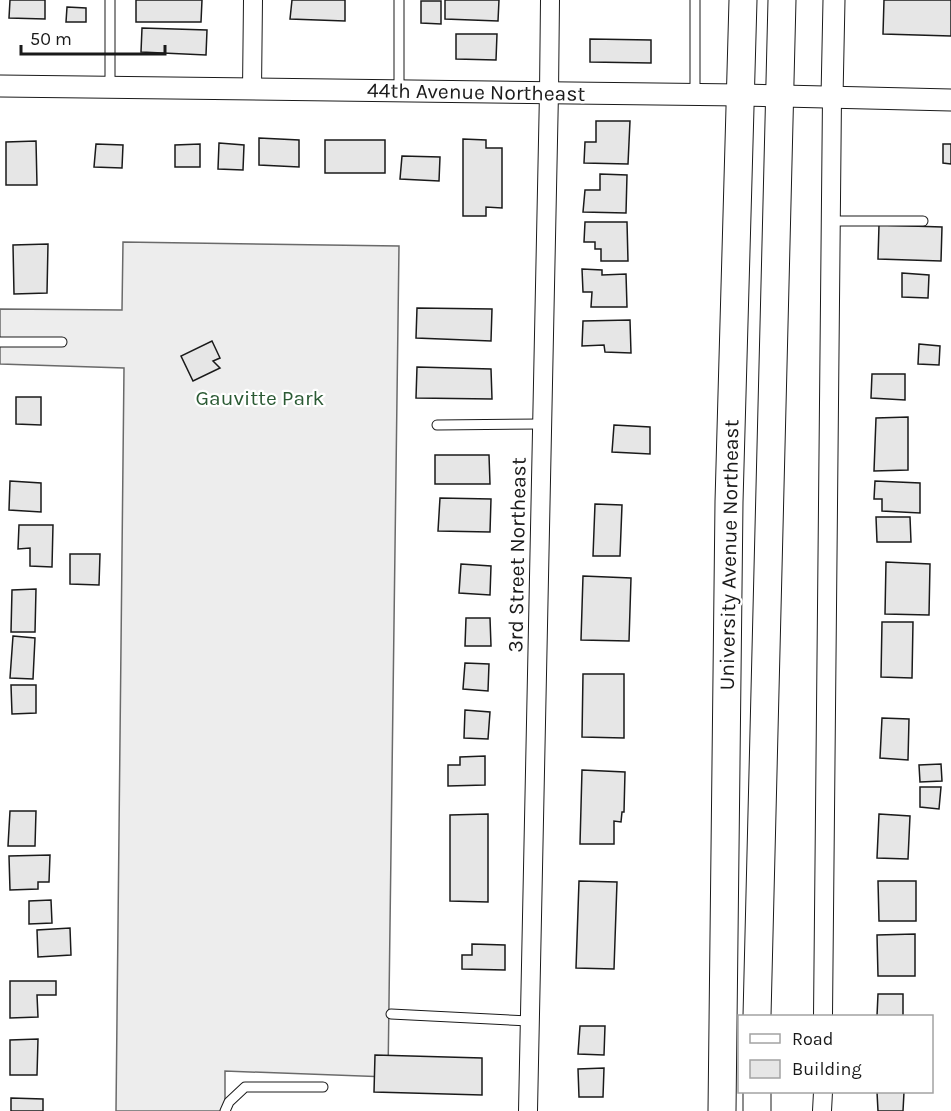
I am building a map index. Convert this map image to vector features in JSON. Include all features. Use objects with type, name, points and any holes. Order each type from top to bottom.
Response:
[{"type":"main road","name":"University Avenue Northeast","points":[[722,1111],[729,502],[743,0]]},
{"type":"main road","name":"University Avenue Northeast","points":[[757,1015],[782,0]]},
{"type":"main road","points":[[757,1093],[757,1111]]},
{"type":"street","points":[[252,89],[253,0]]},
{"type":"street","name":"3rd Street Northeast","points":[[528,1111],[550,0]]},
{"type":"street","points":[[823,1015],[834,0]]},
{"type":"street","name":"44th Avenue Northeast","points":[[0,86],[695,94],[951,100]]},
{"type":"street","points":[[822,1111],[823,1093]]},
{"type":"lane","points":[[110,0],[110,87]]},
{"type":"lane","points":[[399,0],[399,91]]},
{"type":"lane","points":[[695,0],[695,94]]},
{"type":"lane","points":[[831,221],[923,221]]},
{"type":"lane","points":[[0,342],[62,342]]},
{"type":"lane","points":[[437,425],[542,424]]},
{"type":"lane","points":[[391,1014],[529,1021]]},
{"type":"lane","points":[[225,1111],[229,1102],[245,1087],[323,1088]]},
{"type":"shaded area","name":"Gauvitte Park","points":[[123,242],[399,246],[388,1077],[225,1071],[225,1111],[116,1111],[124,368],[0,364],[0,309],[122,310]]},
{"type":"building","points":[[10,0],[45,0],[45,19],[9,18]]},
{"type":"building","points":[[136,0],[202,0],[201,22],[136,22]]},
{"type":"building","points":[[292,0],[345,0],[345,21],[290,19]]},
{"type":"building","points":[[445,0],[499,0],[498,21],[445,19]]},
{"type":"building","points":[[884,0],[951,0],[951,36],[883,34]]},
{"type":"building","points":[[421,1],[441,1],[441,24],[421,23]]},
{"type":"building","points":[[67,7],[86,8],[86,22],[66,22]]},
{"type":"building","points":[[142,28],[207,30],[206,55],[141,52]]},
{"type":"building","points":[[456,34],[497,34],[496,60],[456,59]]},
{"type":"building","points":[[590,39],[651,40],[651,63],[590,62]]},
{"type":"building","points":[[596,121],[630,121],[628,164],[584,163],[585,142],[596,142]]},
{"type":"building","points":[[259,138],[299,140],[299,167],[259,165]]},
{"type":"building","points":[[463,139],[486,140],[486,148],[502,148],[502,208],[486,207],[486,216],[463,216]]},
{"type":"building","points":[[325,140],[385,140],[385,173],[325,173]]},
{"type":"building","points":[[36,141],[37,185],[6,185],[6,142]]},
{"type":"building","points":[[219,143],[244,145],[243,170],[218,169]]},
{"type":"building","points":[[96,144],[123,145],[122,168],[94,167]]},
{"type":"building","points":[[200,144],[200,167],[175,167],[175,145]]},
{"type":"building","points":[[943,144],[951,144],[951,164],[943,163]]},
{"type":"building","points":[[402,156],[440,157],[439,181],[400,179]]},
{"type":"building","points":[[600,174],[627,175],[626,213],[583,212],[585,190],[600,190]]},
{"type":"building","points":[[585,222],[627,222],[628,261],[601,261],[601,249],[595,249],[595,242],[584,242]]},
{"type":"building","points":[[879,225],[942,227],[941,261],[878,259]]},
{"type":"building","points":[[48,244],[47,293],[14,294],[13,245]]},
{"type":"building","points":[[582,269],[602,270],[602,275],[626,274],[627,307],[591,307],[592,292],[583,292]]},
{"type":"building","points":[[902,273],[929,275],[928,298],[902,297]]},
{"type":"building","points":[[417,308],[492,309],[491,341],[416,338]]},
{"type":"building","points":[[630,320],[631,353],[605,352],[604,345],[582,346],[583,321]]},
{"type":"building","points":[[212,341],[220,358],[213,361],[220,368],[193,381],[181,356]]},
{"type":"building","points":[[919,344],[940,346],[939,365],[918,364]]},
{"type":"building","points":[[417,367],[491,369],[492,399],[416,398]]},
{"type":"building","points":[[872,374],[905,374],[905,400],[871,398]]},
{"type":"building","points":[[16,397],[41,397],[41,425],[16,424]]},
{"type":"building","points":[[908,417],[908,470],[874,471],[876,418]]},
{"type":"building","points":[[614,425],[650,427],[650,454],[612,452]]},
{"type":"building","points":[[435,455],[489,455],[490,484],[435,484]]},
{"type":"building","points":[[10,481],[41,483],[41,512],[9,510]]},
{"type":"building","points":[[875,481],[920,483],[920,513],[882,511],[882,499],[874,499]]},
{"type":"building","points":[[440,498],[491,499],[490,532],[438,531]]},
{"type":"building","points":[[595,504],[622,505],[620,556],[593,556]]},
{"type":"building","points":[[876,517],[910,517],[911,542],[877,542]]},
{"type":"building","points":[[19,525],[53,525],[52,567],[30,566],[30,548],[18,549]]},
{"type":"building","points":[[70,554],[100,554],[99,585],[70,584]]},
{"type":"building","points":[[886,562],[930,564],[929,615],[885,614]]},
{"type":"building","points":[[461,564],[491,566],[490,595],[459,593]]},
{"type":"building","points":[[583,576],[631,578],[629,641],[581,640]]},
{"type":"building","points":[[36,589],[35,632],[11,632],[12,590]]},
{"type":"building","points":[[466,618],[490,618],[491,646],[465,646]]},
{"type":"building","points":[[882,622],[913,622],[912,678],[881,677]]},
{"type":"building","points":[[13,636],[35,638],[33,679],[10,678]]},
{"type":"building","points":[[465,663],[489,664],[488,691],[463,689]]},
{"type":"building","points":[[583,674],[624,674],[624,738],[582,737]]},
{"type":"building","points":[[11,685],[36,685],[36,713],[12,714]]},
{"type":"building","points":[[465,710],[490,712],[488,739],[464,738]]},
{"type":"building","points":[[882,718],[909,719],[908,760],[880,758]]},
{"type":"building","points":[[485,756],[485,785],[448,786],[448,765],[460,765],[460,757]]},
{"type":"building","points":[[941,764],[942,781],[920,782],[919,765]]},
{"type":"building","points":[[582,770],[625,772],[624,812],[622,812],[621,822],[614,821],[614,844],[580,844]]},
{"type":"building","points":[[920,787],[941,787],[939,809],[920,807]]},
{"type":"building","points":[[10,811],[36,811],[35,846],[8,846]]},
{"type":"building","points":[[488,814],[488,902],[450,901],[450,815]]},
{"type":"building","points":[[879,814],[910,816],[908,859],[877,858]]},
{"type":"building","points":[[50,855],[49,882],[38,882],[38,889],[10,890],[9,856]]},
{"type":"building","points":[[579,881],[617,882],[614,969],[576,968]]},
{"type":"building","points":[[878,881],[916,881],[916,921],[879,921]]},
{"type":"building","points":[[51,900],[52,923],[29,924],[29,901]]},
{"type":"building","points":[[70,928],[71,955],[38,957],[37,930]]},
{"type":"building","points":[[915,934],[915,976],[878,976],[877,935]]},
{"type":"building","points":[[472,944],[505,945],[505,970],[462,969],[462,955],[472,955]]},
{"type":"building","points":[[10,981],[56,981],[56,995],[37,995],[38,1017],[10,1018]]},
{"type":"building","points":[[878,994],[903,994],[903,1015],[877,1015]]},
{"type":"building","points":[[580,1026],[605,1026],[604,1055],[578,1054]]},
{"type":"building","points":[[38,1039],[37,1075],[10,1075],[10,1040]]},
{"type":"building","points":[[375,1055],[482,1058],[482,1095],[374,1092]]},
{"type":"building","points":[[604,1068],[603,1097],[579,1097],[578,1069]]},
{"type":"building","points":[[877,1093],[904,1093],[903,1111],[878,1111]]},
{"type":"building","points":[[11,1098],[43,1099],[43,1111],[11,1111]]}]
